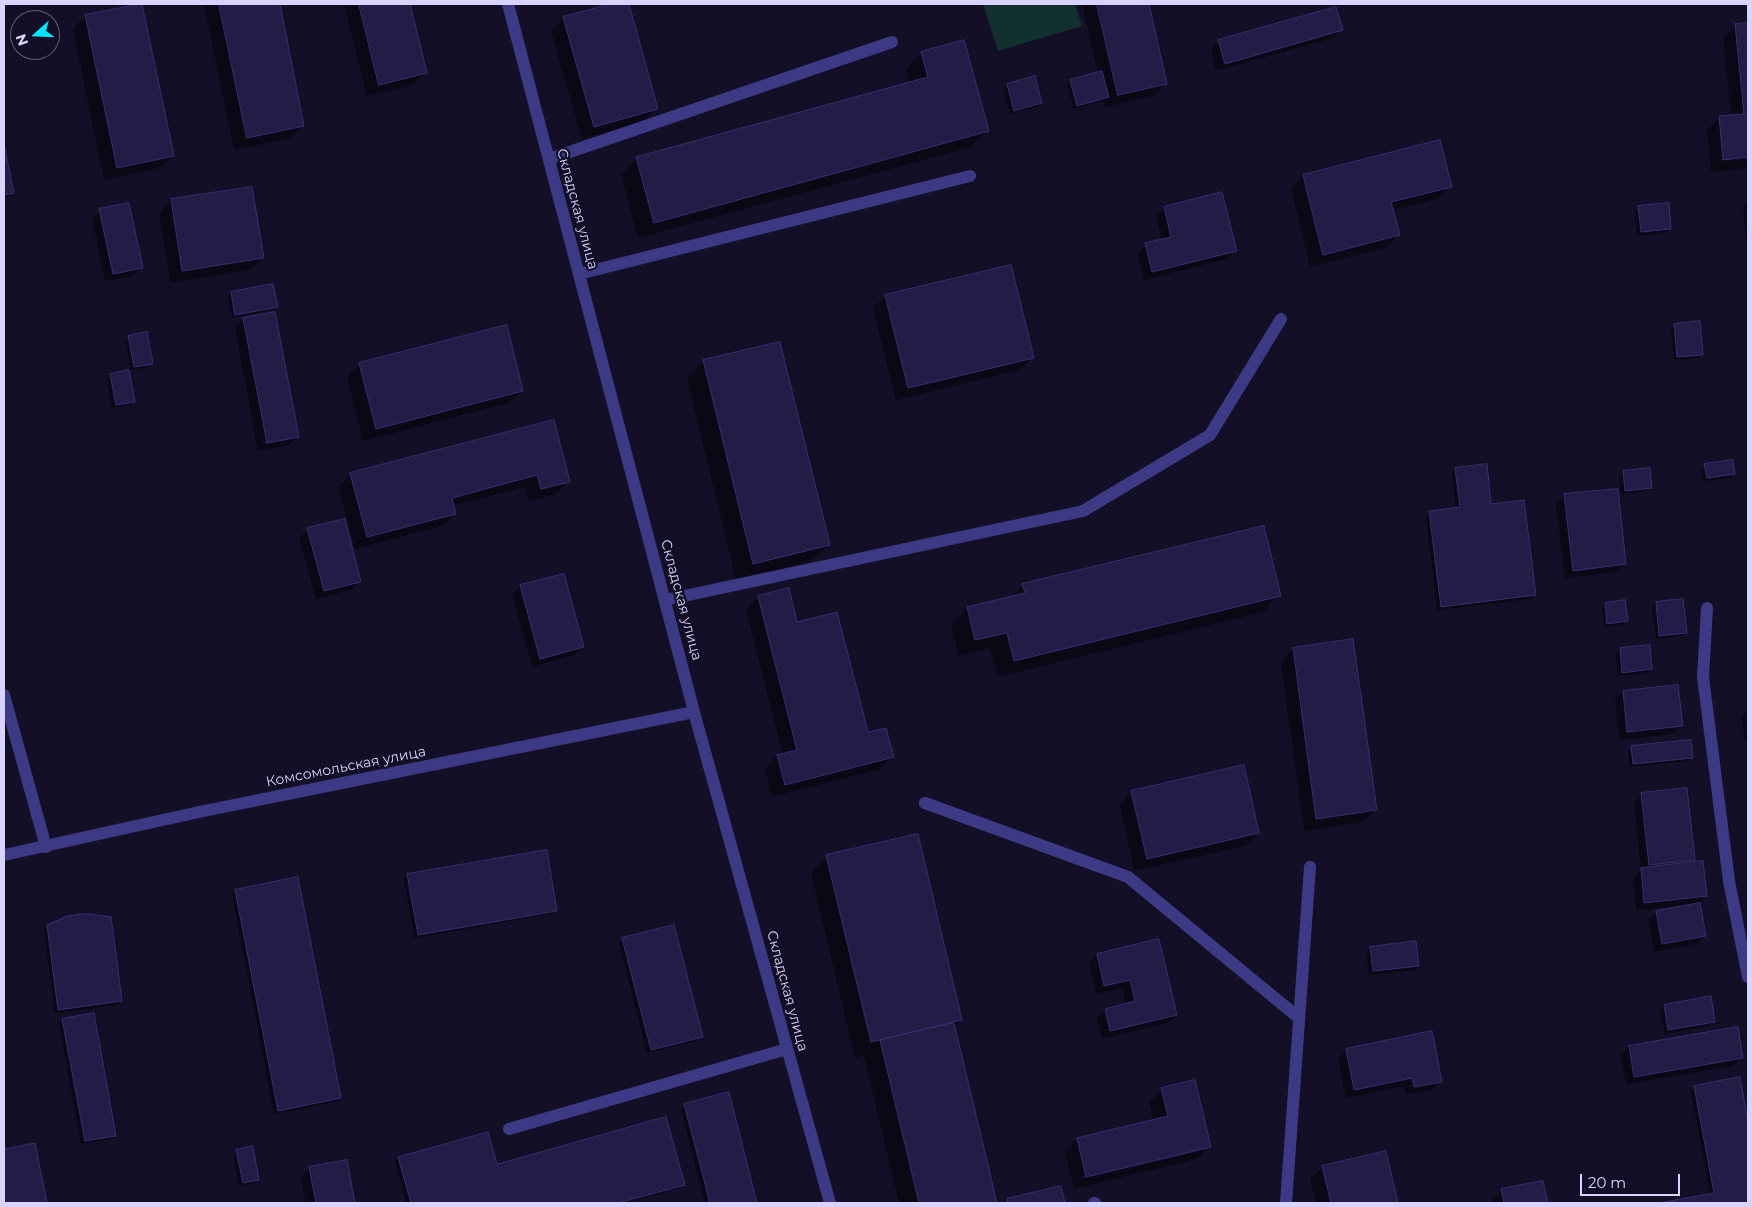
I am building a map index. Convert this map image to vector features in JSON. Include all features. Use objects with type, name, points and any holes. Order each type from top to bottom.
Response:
[{"type":"street","name":"Складская улица","points":[[508,4],[694,712],[830,1203]]},
{"type":"street","points":[[549,159],[892,42]]},
{"type":"street","points":[[579,274],[970,176]]},
{"type":"street","points":[[665,600],[1083,510],[1210,435],[1281,320]]},
{"type":"street","points":[[1707,608],[1703,677],[1729,881],[1748,976]]},
{"type":"street","points":[[4,695],[46,846]]},
{"type":"street","name":"Комсомольская улица","points":[[4,855],[199,812],[694,712]]},
{"type":"street","points":[[925,804],[1128,877],[1299,1018]]},
{"type":"street","points":[[1286,1203],[1310,868]]},
{"type":"street","points":[[509,1129],[787,1049]]},
{"type":"green space","points":[[983,4],[1075,4],[1082,26],[998,51]]},
{"type":"building","points":[[142,4],[174,156],[117,168],[85,15]]},
{"type":"building","points":[[219,4],[280,4],[304,126],[247,138]]},
{"type":"building","points":[[359,4],[410,4],[427,73],[379,85]]},
{"type":"building","points":[[611,4],[629,4],[658,109],[594,127],[563,17]]},
{"type":"building","points":[[1097,4],[1149,4],[1167,84],[1118,95]]},
{"type":"building","points":[[1336,7],[1343,30],[1225,64],[1218,40]]},
{"type":"building","points":[[1748,23],[1748,157],[1723,160],[1719,116],[1744,114],[1735,24]]},
{"type":"building","points":[[964,40],[989,131],[654,223],[636,157],[928,77],[921,52]]},
{"type":"building","points":[[1102,71],[1109,97],[1077,106],[1070,80]]},
{"type":"building","points":[[1035,76],[1042,103],[1014,111],[1007,84]]},
{"type":"building","points":[[1440,140],[1452,187],[1391,202],[1400,235],[1323,255],[1303,175]]},
{"type":"building","points":[[4,144],[14,193],[4,195]]},
{"type":"building","points":[[252,187],[264,258],[182,271],[171,199]]},
{"type":"building","points":[[1222,192],[1237,251],[1152,272],[1145,243],[1171,237],[1164,207]]},
{"type":"building","points":[[129,203],[143,268],[113,274],[99,209]]},
{"type":"building","points":[[1669,203],[1671,229],[1641,232],[1638,206]]},
{"type":"building","points":[[1011,265],[1034,358],[908,388],[885,295]]},
{"type":"building","points":[[273,284],[278,307],[235,315],[231,292]]},
{"type":"building","points":[[275,312],[299,437],[267,443],[243,318]]},
{"type":"building","points":[[1700,321],[1703,355],[1677,357],[1674,324]]},
{"type":"building","points":[[507,325],[523,391],[376,429],[359,363]]},
{"type":"building","points":[[147,332],[153,364],[134,367],[128,336]]},
{"type":"building","points":[[780,342],[830,545],[753,564],[703,360]]},
{"type":"building","points":[[129,370],[135,402],[116,405],[110,374]]},
{"type":"building","points":[[554,420],[570,482],[541,489],[537,475],[452,498],[456,514],[367,537],[350,473]]},
{"type":"building","points":[[1733,460],[1735,474],[1707,478],[1704,464]]},
{"type":"building","points":[[1487,464],[1491,504],[1524,500],[1536,595],[1441,607],[1429,511],[1460,507],[1455,468]]},
{"type":"building","points":[[1650,468],[1652,488],[1625,491],[1623,471]]},
{"type":"building","points":[[1618,489],[1626,564],[1573,571],[1564,494]]},
{"type":"building","points":[[345,519],[361,582],[324,591],[307,528]]},
{"type":"building","points":[[1264,526],[1281,596],[1014,661],[1007,633],[975,640],[967,607],[1025,593],[1022,584]]},
{"type":"building","points":[[564,574],[584,647],[540,659],[520,585]]},
{"type":"building","points":[[789,588],[797,622],[837,612],[868,732],[886,728],[894,757],[785,785],[777,755],[797,750],[758,596]]},
{"type":"building","points":[[1683,599],[1687,633],[1659,636],[1656,602]]},
{"type":"building","points":[[1625,600],[1628,621],[1607,624],[1605,603]]},
{"type":"building","points":[[1353,639],[1377,810],[1316,819],[1293,648]]},
{"type":"building","points":[[1650,645],[1652,669],[1622,673],[1620,648]]},
{"type":"building","points":[[1678,685],[1683,726],[1627,732],[1623,691]]},
{"type":"building","points":[[1691,740],[1693,758],[1633,764],[1631,746]]},
{"type":"building","points":[[1244,765],[1259,833],[1147,859],[1131,791]]},
{"type":"building","points":[[1687,788],[1695,860],[1649,865],[1641,793]]},
{"type":"building","points":[[918,834],[962,1020],[871,1042],[826,855]]},
{"type":"building","points":[[547,850],[557,911],[418,935],[407,874]]},
{"type":"building","points":[[1703,861],[1707,896],[1644,903],[1641,868]]},
{"type":"building","points":[[298,877],[341,1098],[278,1111],[235,890]]},
{"type":"building","points":[[1700,903],[1706,936],[1662,944],[1656,911]]},
{"type":"building","points":[[80,914],[111,917],[122,1001],[58,1010],[47,925],[65,917]]},
{"type":"building","points":[[674,925],[703,1037],[651,1050],[622,938]]},
{"type":"building","points":[[1159,939],[1177,1015],[1110,1031],[1105,1009],[1135,1001],[1130,980],[1104,986],[1097,954]]},
{"type":"building","points":[[1416,941],[1419,966],[1373,971],[1370,947]]},
{"type":"building","points":[[1711,996],[1715,1022],[1668,1030],[1664,1005]]},
{"type":"building","points":[[94,1013],[116,1136],[85,1141],[62,1019]]},
{"type":"building","points":[[954,1023],[997,1203],[919,1203],[880,1040]]},
{"type":"building","points":[[1738,1027],[1743,1058],[1634,1077],[1629,1046]]},
{"type":"building","points":[[1432,1031],[1442,1082],[1414,1087],[1412,1078],[1354,1090],[1346,1049]]},
{"type":"building","points":[[1740,1077],[1748,1122],[1748,1203],[1659,1203],[1714,1193],[1694,1086]]},
{"type":"building","points":[[1195,1080],[1211,1147],[1086,1177],[1077,1138],[1168,1116],[1161,1088]]},
{"type":"building","points":[[729,1092],[757,1203],[710,1203],[684,1104]]},
{"type":"building","points":[[666,1117],[685,1185],[618,1203],[411,1203],[398,1157],[488,1132],[497,1164]]},
{"type":"building","points":[[4,1143],[5,1149],[35,1143],[47,1203],[4,1203]]},
{"type":"building","points":[[253,1146],[259,1180],[243,1183],[236,1150]]},
{"type":"building","points":[[1386,1151],[1398,1203],[1331,1203],[1322,1166]]},
{"type":"building","points":[[347,1160],[355,1203],[316,1203],[309,1167]]},
{"type":"building","points":[[1543,1181],[1548,1203],[1504,1203],[1501,1189]]},
{"type":"building","points":[[1061,1186],[1065,1203],[1008,1203],[1007,1199]]}]
